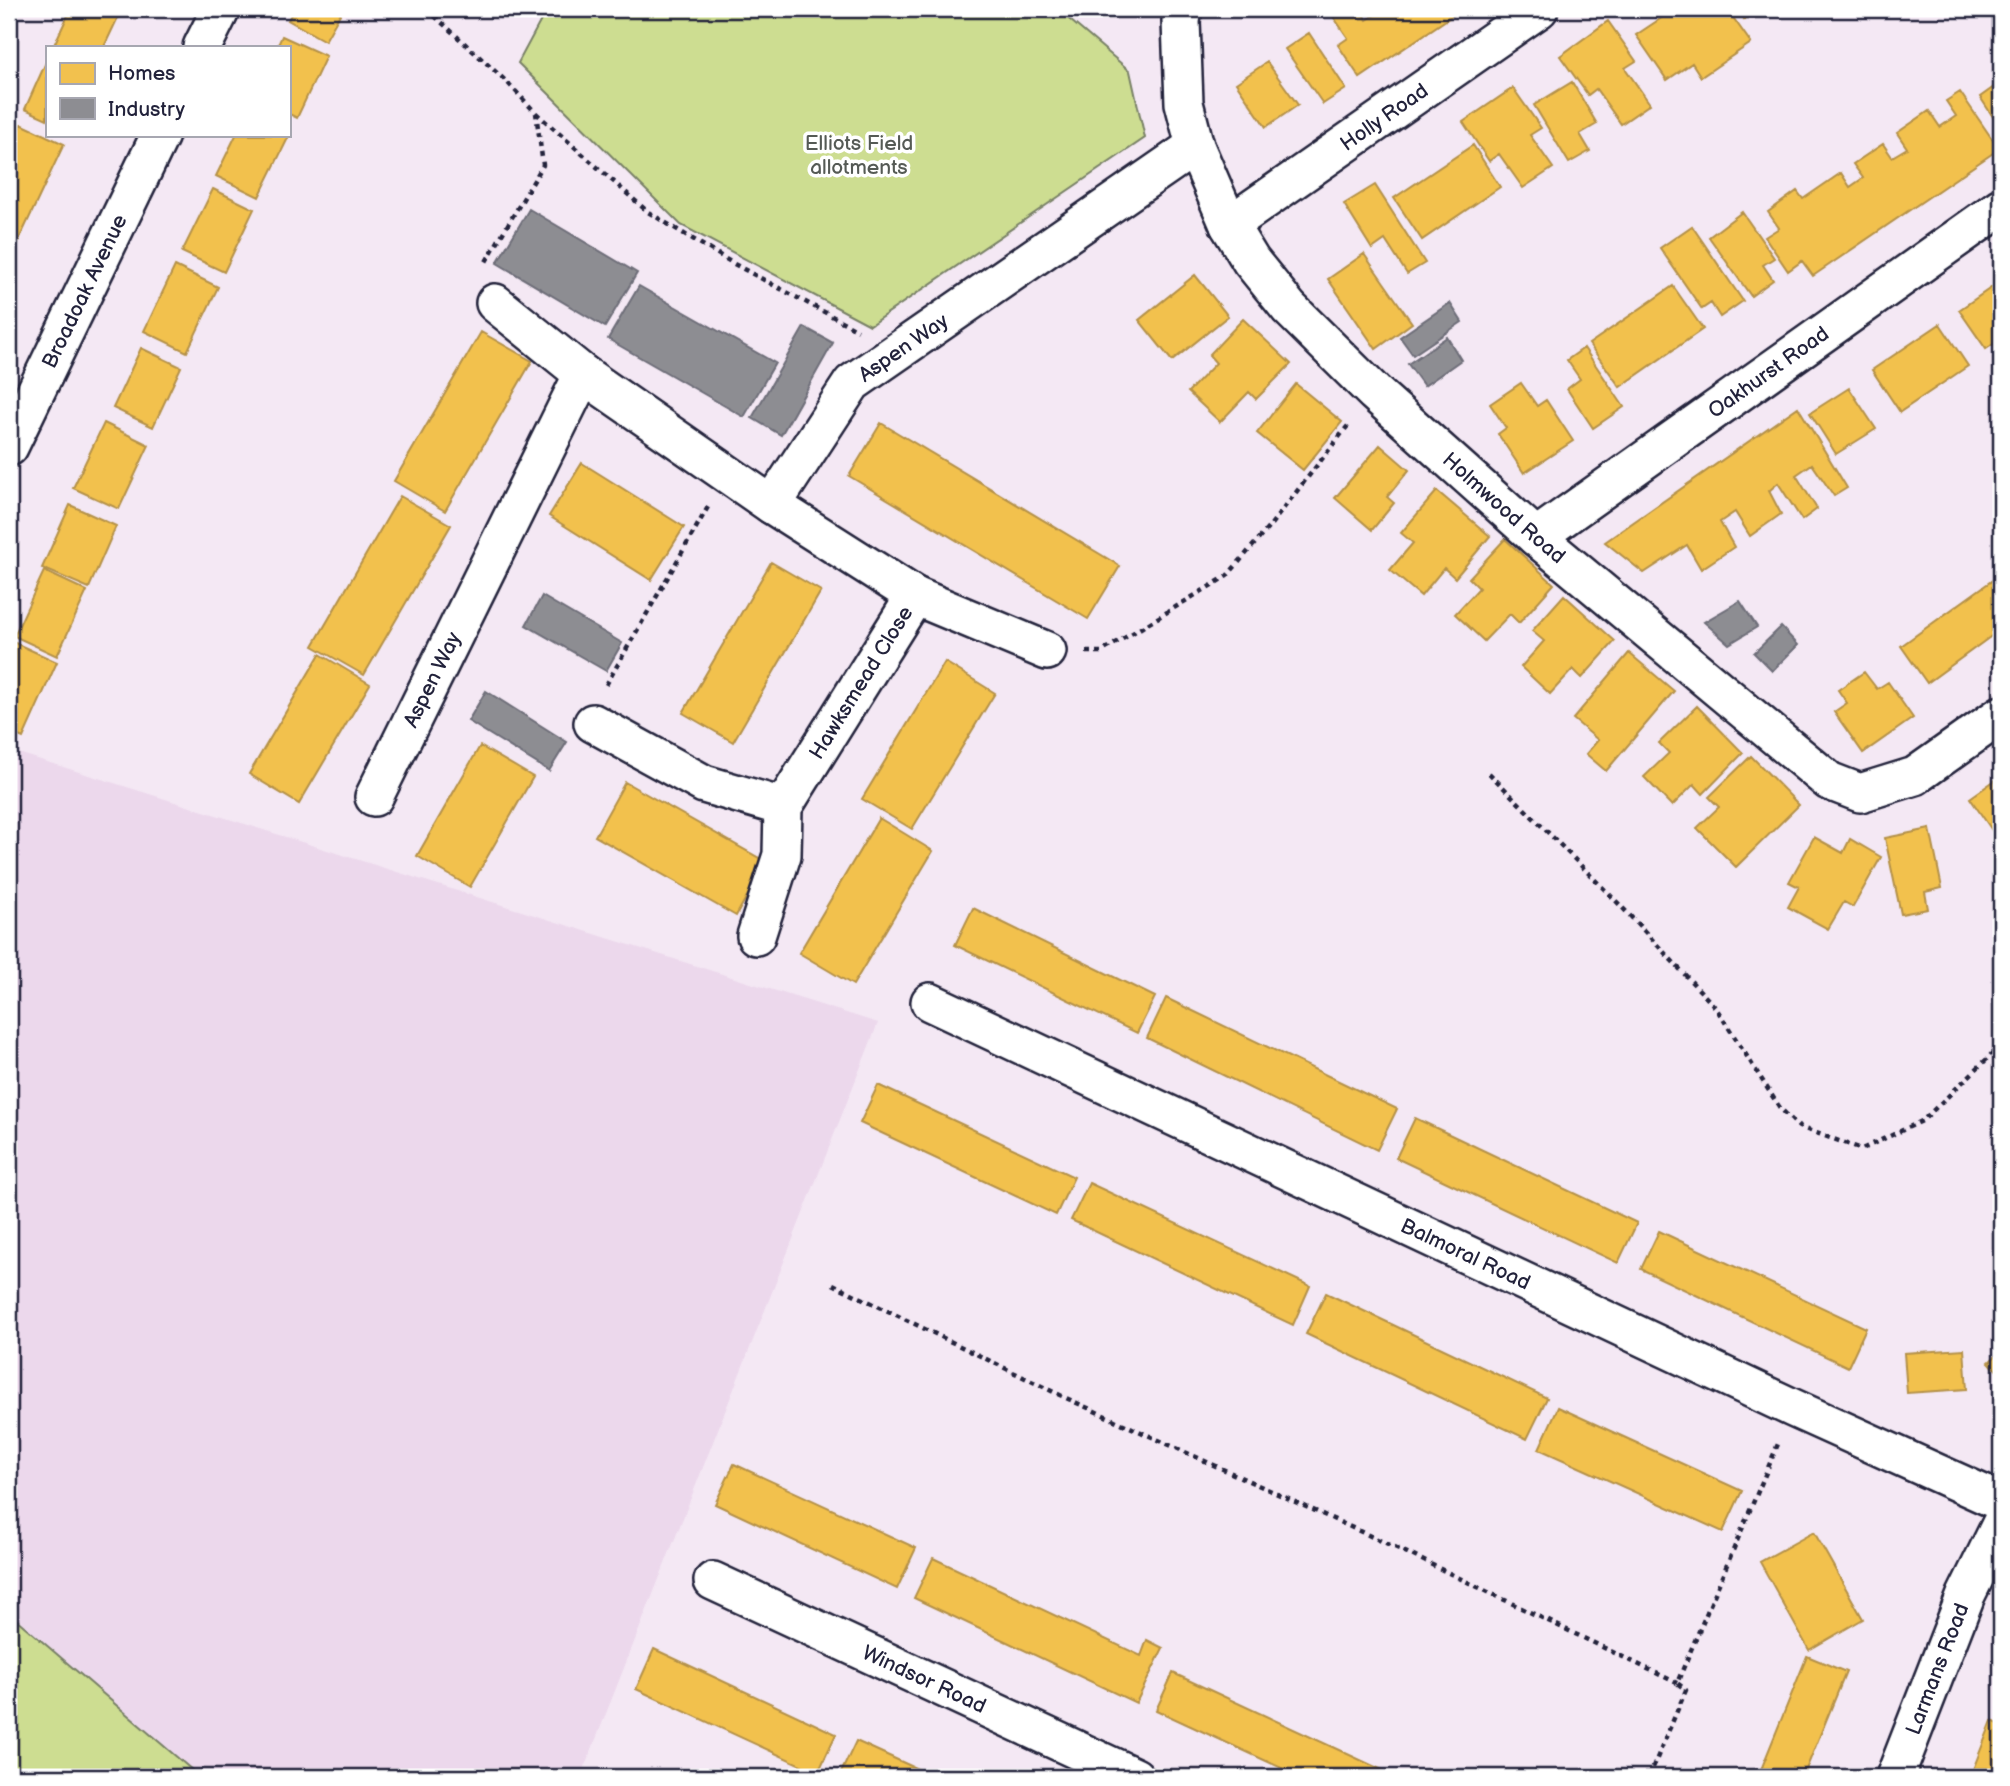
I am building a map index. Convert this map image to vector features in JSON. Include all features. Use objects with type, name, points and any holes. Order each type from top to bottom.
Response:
[{"type":"street","points":[[202,46],[221,9]]},
{"type":"street","name":"Holmwood Road","points":[[1183,9],[1181,22],[1184,103],[1195,146],[1229,226],[1251,261],[1289,308],[1376,393],[1536,537],[1829,781],[1860,793],[1915,776],[2001,715]]},
{"type":"street","name":"Holly Road","points":[[1229,226],[1539,9]]},
{"type":"street","name":"Broadoak Avenue","points":[[9,447],[160,136]]},
{"type":"street","name":"Aspen Way","points":[[772,505],[852,383],[1195,146]]},
{"type":"street","name":"Oakhurst Road","points":[[1536,537],[2001,207]]},
{"type":"street","points":[[495,303],[583,374],[772,505]]},
{"type":"street","name":"Aspen Way","points":[[374,797],[583,374]]},
{"type":"street","name":"Hawksmead Close","points":[[772,505],[915,596],[783,807]]},
{"type":"street","points":[[915,596],[1047,651]]},
{"type":"street","points":[[593,723],[704,785],[783,807],[782,855],[756,936]]},
{"type":"street","name":"Balmoral Road","points":[[930,1002],[1793,1408],[2001,1502]]},
{"type":"street","name":"Larmans Road","points":[[1895,1777],[1966,1595],[2001,1524]]},
{"type":"street","name":"Windsor Road","points":[[713,1581],[1135,1777]]},
{"type":"path","points":[[427,9],[508,83],[536,113],[648,212],[745,271],[859,331],[891,356]]},
{"type":"path","points":[[495,303],[479,277],[497,241],[543,165],[536,113]]},
{"type":"path","points":[[1047,651],[1101,652],[1227,576],[1376,393]]},
{"type":"path","points":[[593,723],[595,706],[727,473]]},
{"type":"path","points":[[1489,773],[1620,905],[1716,1009],[1780,1108],[1799,1127],[1862,1149],[1922,1121],[1989,1057],[2001,1042]]},
{"type":"path","points":[[833,1284],[1066,1398],[1399,1549],[1677,1683],[1686,1690],[1649,1777]]},
{"type":"path","points":[[1677,1683],[1793,1408]]},
{"type":"shaded area","points":[[9,750],[878,1023],[581,1777],[9,1777]]},
{"type":"green space","name":"Elliots Field allotments","points":[[547,9],[1057,9],[1130,71],[1145,138],[870,325],[681,225],[518,63]]},
{"type":"green space","points":[[9,1613],[200,1777],[9,1777]]},
{"type":"building: Homes","points":[[71,9],[122,9],[104,46],[53,46]]},
{"type":"building: Homes","points":[[294,9],[343,9],[325,41],[288,20]]},
{"type":"building: Homes","points":[[1328,9],[1359,9],[1367,20],[1384,9],[1462,9],[1360,78],[1338,45],[1348,38]]},
{"type":"building: Homes","points":[[1675,9],[1727,9],[1751,43],[1701,77],[1692,63],[1667,80],[1636,35]]},
{"type":"building: Homes","points":[[1738,9],[1759,9],[1744,19]]},
{"type":"building: Homes","points":[[1608,21],[1636,61],[1625,68],[1650,104],[1621,124],[1596,89],[1588,95],[1560,56]]},
{"type":"building: Homes","points":[[1309,33],[1346,89],[1323,104],[1285,49]]},
{"type":"building: Homes","points":[[282,36],[326,56],[297,118],[290,114],[290,46],[277,46]]},
{"type":"building: Homes","points":[[46,62],[46,119],[25,109]]},
{"type":"building: Homes","points":[[1267,62],[1298,105],[1266,127],[1236,83]]},
{"type":"building: Homes","points":[[1572,82],[1597,124],[1580,134],[1590,151],[1569,163],[1534,105]]},
{"type":"building: Homes","points":[[2001,82],[2001,129],[1980,97]]},
{"type":"building: Homes","points":[[1513,88],[1541,128],[1530,135],[1553,168],[1523,188],[1499,154],[1489,161],[1463,122]]},
{"type":"building: Homes","points":[[1960,92],[1999,149],[1813,276],[1802,261],[1788,271],[1765,237],[1779,228],[1768,212],[1797,191],[1803,199],[1841,173],[1850,187],[1863,178],[1853,164],[1883,144],[1892,157],[1907,148],[1897,133],[1929,111],[1940,127],[1956,116],[1946,101]]},
{"type":"building: Homes","points":[[21,124],[64,144],[9,261],[9,150]]},
{"type":"building: Homes","points":[[236,136],[289,136],[259,197],[216,176]]},
{"type":"building: Homes","points":[[1473,145],[1500,187],[1422,240],[1394,198]]},
{"type":"building: Homes","points":[[1375,185],[1425,263],[1407,274],[1385,240],[1372,249],[1344,204]]},
{"type":"building: Homes","points":[[213,189],[254,209],[224,272],[182,252]]},
{"type":"building: Homes","points":[[1742,212],[1774,258],[1763,265],[1773,280],[1751,296],[1709,237]]},
{"type":"building: Homes","points":[[1692,226],[1743,301],[1720,317],[1711,303],[1702,309],[1660,248]]},
{"type":"building: Homes","points":[[1364,254],[1412,323],[1376,349],[1328,279]]},
{"type":"building: Homes","points":[[175,266],[218,287],[187,352],[144,331]]},
{"type":"building: Homes","points":[[1195,275],[1228,316],[1172,361],[1139,320]]},
{"type":"building: Homes","points":[[2001,281],[2001,339],[1986,349],[1959,310]]},
{"type":"building: Homes","points":[[1673,286],[1703,329],[1620,387],[1589,344]]},
{"type":"building: Homes","points":[[1243,319],[1291,364],[1256,399],[1249,392],[1220,422],[1188,392],[1216,363],[1209,355]]},
{"type":"building: Homes","points":[[1940,324],[1968,366],[1900,412],[1872,370]]},
{"type":"building: Homes","points":[[481,332],[532,361],[445,511],[394,481]]},
{"type":"building: Homes","points":[[141,348],[181,367],[153,427],[113,408]]},
{"type":"building: Homes","points":[[1584,348],[1624,407],[1593,428],[1567,389],[1580,379],[1567,360]]},
{"type":"building: Homes","points":[[1521,383],[1537,406],[1546,400],[1573,441],[1524,473],[1498,434],[1506,428],[1490,404]]},
{"type":"building: Homes","points":[[1296,384],[1342,422],[1303,470],[1257,433]]},
{"type":"building: Homes","points":[[1849,388],[1876,429],[1836,454],[1810,413]]},
{"type":"building: Homes","points":[[1798,407],[1847,488],[1834,496],[1812,464],[1796,475],[1817,509],[1802,520],[1778,483],[1769,491],[1781,514],[1750,536],[1735,512],[1720,522],[1734,547],[1701,569],[1687,545],[1644,573],[1605,542]]},
{"type":"building: Homes","points":[[104,423],[149,445],[119,509],[73,488]]},
{"type":"building: Homes","points":[[881,423],[1120,566],[1088,619],[849,476]]},
{"type":"building: Homes","points":[[1380,445],[1409,470],[1387,497],[1394,503],[1372,530],[1335,498]]},
{"type":"building: Homes","points":[[582,463],[684,527],[651,580],[549,516]]},
{"type":"building: Homes","points":[[1437,491],[1490,536],[1455,578],[1444,568],[1421,596],[1390,570],[1413,543],[1401,533]]},
{"type":"building: Homes","points":[[400,496],[451,525],[364,675],[313,646]]},
{"type":"building: Homes","points":[[70,505],[116,526],[89,588],[42,568]]},
{"type":"building: Homes","points":[[1505,539],[1554,584],[1519,623],[1510,614],[1484,641],[1455,614],[1479,588],[1469,578]]},
{"type":"building: Homes","points":[[771,562],[821,591],[733,742],[683,713]]},
{"type":"building: Homes","points":[[44,571],[87,591],[57,656],[14,636]]},
{"type":"building: Homes","points":[[2001,574],[2001,629],[1927,683],[1901,646]]},
{"type":"building: Homes","points":[[1564,595],[1615,641],[1582,678],[1573,669],[1550,694],[1521,667],[1544,641],[1532,631]]},
{"type":"building: Homes","points":[[13,642],[57,662],[23,738],[9,732],[9,652]]},
{"type":"building: Homes","points":[[1629,653],[1674,691],[1606,771],[1586,754],[1598,740],[1573,719]]},
{"type":"building: Homes","points":[[320,654],[370,684],[299,804],[249,774]]},
{"type":"building: Homes","points":[[945,662],[995,693],[912,829],[862,799]]},
{"type":"building: Homes","points":[[1864,672],[1877,689],[1888,682],[1913,718],[1863,753],[1834,712],[1847,703],[1838,690]]},
{"type":"building: Homes","points":[[1697,706],[1743,753],[1703,794],[1694,784],[1672,806],[1644,777],[1669,753],[1659,743]]},
{"type":"building: Homes","points":[[480,746],[533,777],[470,887],[417,856]]},
{"type":"building: Homes","points":[[1751,756],[1799,805],[1736,867],[1697,828],[1719,807],[1709,797]]},
{"type":"building: Homes","points":[[2001,776],[2001,841],[2000,842],[1970,798]]},
{"type":"building: Homes","points":[[625,782],[766,862],[736,916],[595,836]]},
{"type":"building: Homes","points":[[879,818],[933,851],[853,985],[799,953]]},
{"type":"building: Homes","points":[[1930,829],[1942,888],[1925,892],[1928,909],[1901,914],[1885,838]]},
{"type":"building: Homes","points":[[1814,837],[1843,853],[1850,839],[1881,857],[1853,907],[1844,902],[1828,929],[1788,907],[1799,887],[1789,882]]},
{"type":"building: Homes","points":[[973,908],[1155,997],[1137,1033],[955,945]]},
{"type":"building: Homes","points":[[1166,998],[1397,1109],[1377,1150],[1147,1038]]},
{"type":"building: Homes","points":[[878,1085],[1074,1177],[1056,1215],[860,1123]]},
{"type":"building: Homes","points":[[1415,1118],[1637,1223],[1618,1263],[1396,1158]]},
{"type":"building: Homes","points":[[1089,1183],[1310,1286],[1293,1325],[1071,1220]]},
{"type":"building: Homes","points":[[1659,1231],[1866,1328],[1848,1367],[1641,1269]]},
{"type":"building: Homes","points":[[1326,1293],[1547,1398],[1527,1439],[1306,1334]]},
{"type":"building: Homes","points":[[1964,1349],[1967,1389],[1907,1393],[1904,1353]]},
{"type":"building: Homes","points":[[2001,1351],[2001,1375],[1989,1362]]},
{"type":"building: Homes","points":[[1558,1407],[1742,1491],[1723,1532],[1539,1449]]},
{"type":"building: Homes","points":[[734,1464],[916,1548],[897,1589],[715,1504]]},
{"type":"building: Homes","points":[[1814,1532],[1863,1619],[1809,1650],[1760,1562]]},
{"type":"building: Homes","points":[[933,1558],[1141,1656],[1147,1640],[1163,1648],[1136,1703],[914,1598]]},
{"type":"building: Homes","points":[[654,1649],[836,1734],[818,1773],[636,1689]]},
{"type":"building: Homes","points":[[1807,1656],[1846,1672],[1803,1777],[1758,1777]]},
{"type":"building: Homes","points":[[1173,1673],[1395,1776],[1301,1777],[1156,1710]]},
{"type":"building: Homes","points":[[1992,1721],[2001,1725],[2001,1777],[1970,1777]]},
{"type":"building: Homes","points":[[856,1741],[935,1777],[839,1777]]},
{"type":"building: Industry","points":[[529,209],[637,273],[605,327],[497,263]]},
{"type":"building: Industry","points":[[639,286],[775,363],[744,417],[608,339]]},
{"type":"building: Industry","points":[[1450,303],[1462,322],[1413,355],[1400,337]]},
{"type":"building: Industry","points":[[804,327],[833,343],[781,435],[752,418]]},
{"type":"building: Industry","points":[[1447,337],[1461,360],[1424,386],[1408,364]]},
{"type":"building: Industry","points":[[542,596],[622,643],[606,671],[526,625]]},
{"type":"building: Industry","points":[[1740,601],[1757,627],[1729,644],[1704,622]]},
{"type":"building: Industry","points":[[1781,627],[1798,645],[1772,671],[1754,653]]},
{"type":"building: Industry","points":[[486,691],[567,742],[549,771],[468,721]]}]
